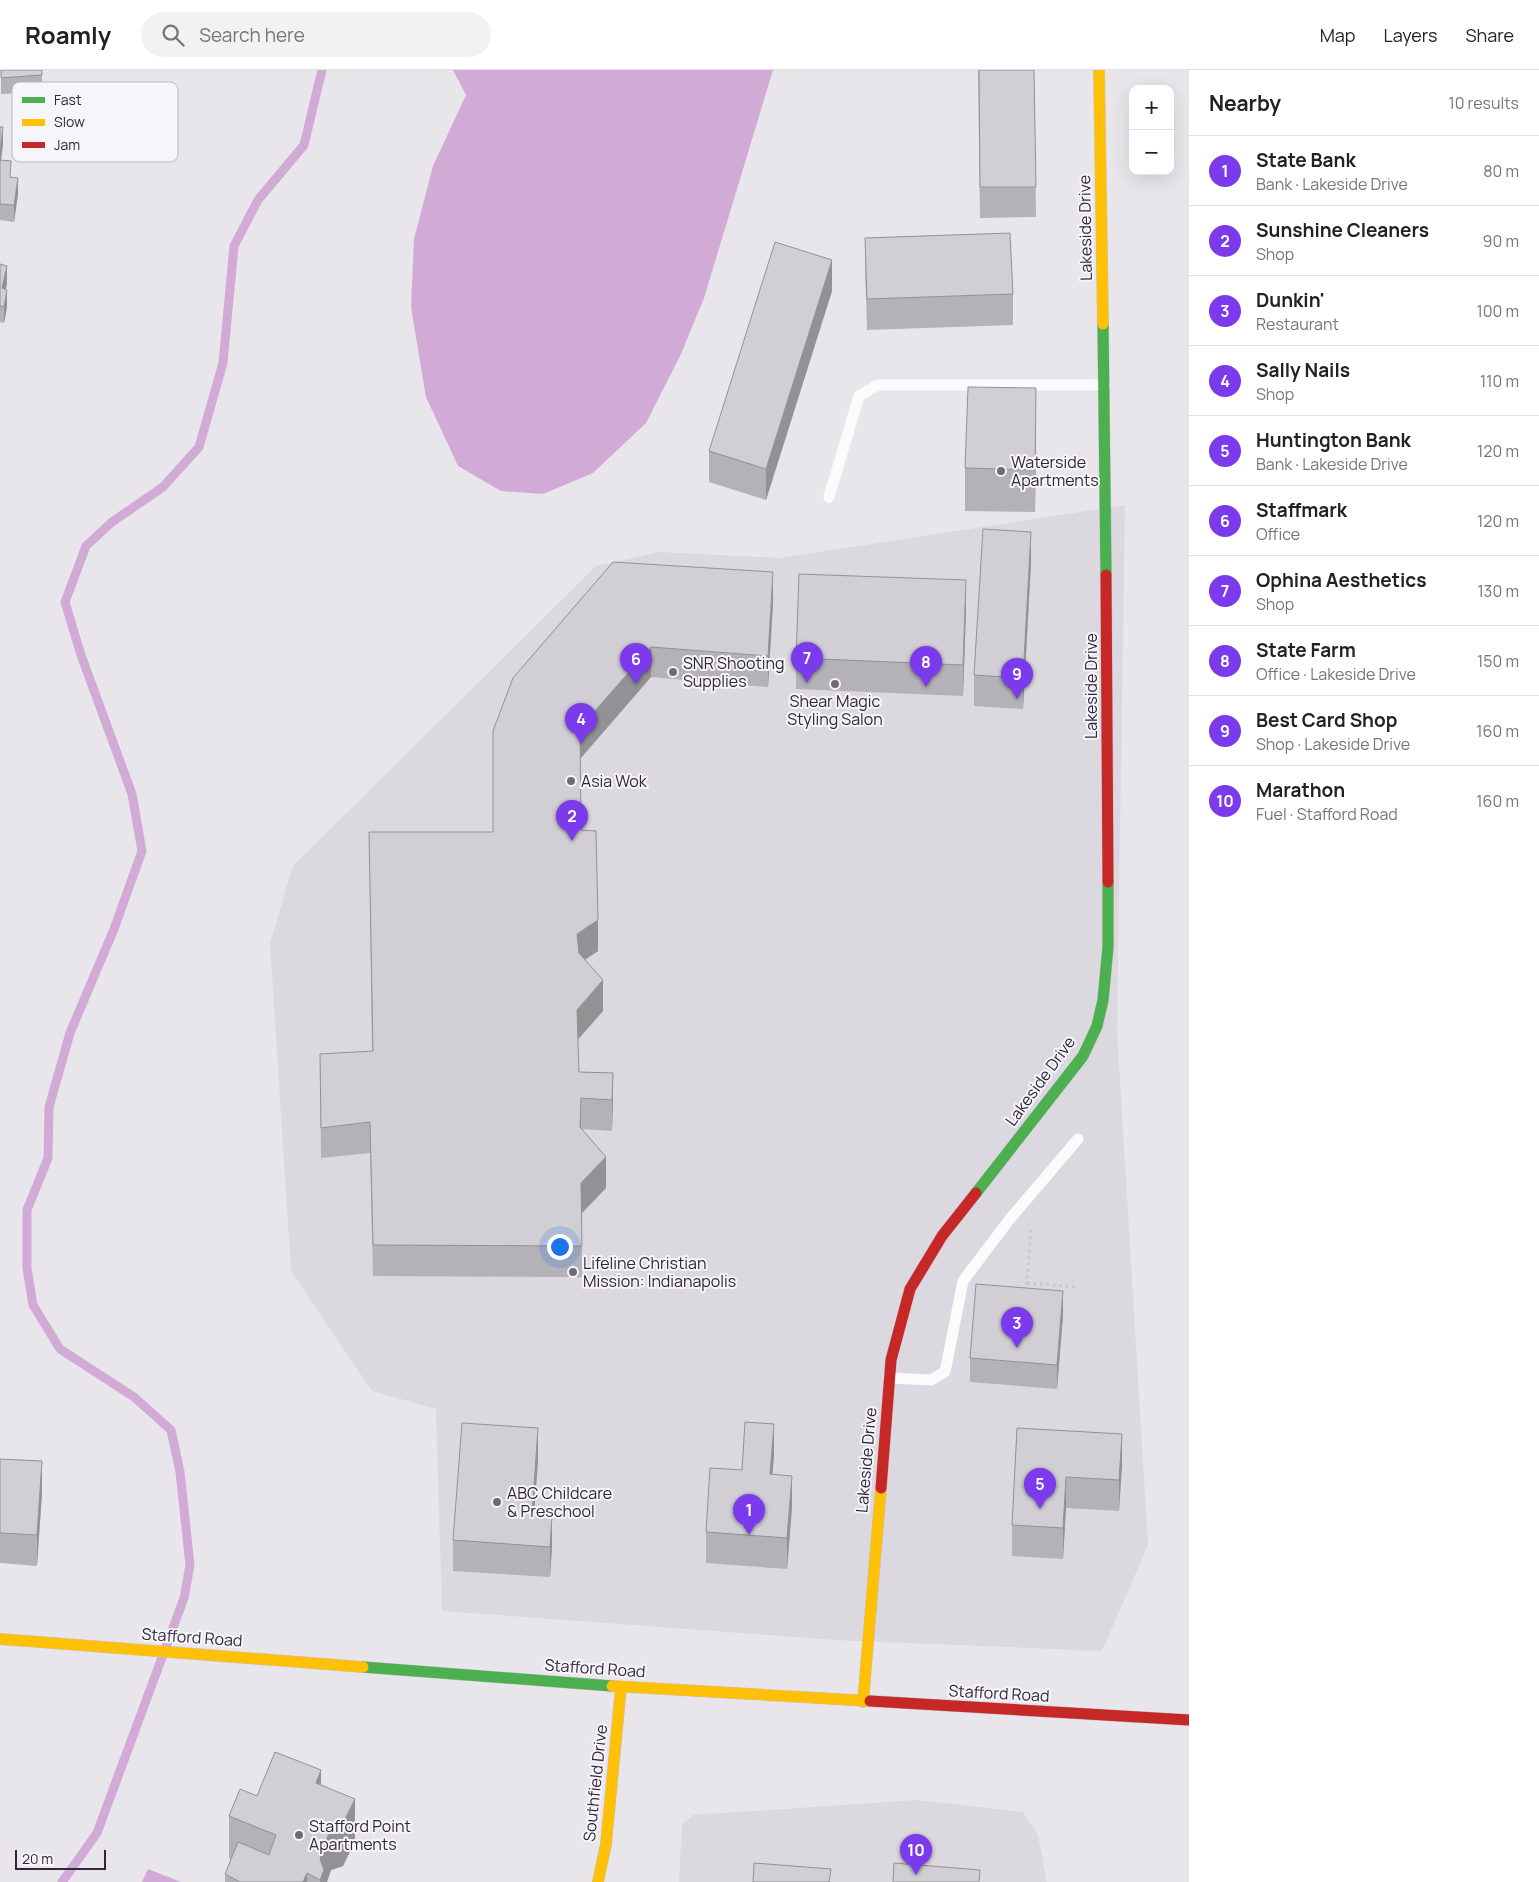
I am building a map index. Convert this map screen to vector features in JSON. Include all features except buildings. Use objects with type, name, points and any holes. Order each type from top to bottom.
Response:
[{"type":"street","name":"Lakeside Drive","points":[[863,1702],[891,1360],[910,1289],[942,1236],[1083,1056],[1097,1026],[1103,1000],[1108,947],[1104,385],[1099,70]]},
{"type":"street","name":"Stafford Road","points":[[0,1640],[621,1687],[1189,1720]]},
{"type":"street","name":"Southfield Drive","points":[[598,1882],[606,1844],[621,1687]]},
{"type":"lane","points":[[829,497],[859,396],[878,385],[1104,385]]},
{"type":"lane","points":[[889,1378],[931,1380],[944,1372],[963,1281],[1009,1220],[1078,1139]]},
{"type":"path","points":[[1027,1283],[1078,1287]]},
{"type":"shaded area","points":[[453,70],[773,70],[704,298],[681,354],[646,423],[593,473],[543,494],[501,491],[458,466],[426,397],[411,307],[414,239],[433,166],[466,95]]},
{"type":"shaded area","points":[[1125,505],[1117,1031],[1148,1545],[1102,1651],[835,1640],[442,1611],[436,1409],[372,1391],[291,1271],[270,943],[293,866],[596,566],[659,552],[780,558]]},
{"type":"shaded area","points":[[917,1800],[1023,1812],[1038,1835],[1047,1882],[679,1882],[682,1825],[693,1815]]},
{"type":"shaded area","points":[[148,1869],[181,1882],[142,1882]]},
{"type":"waterway","points":[[62,1882],[97,1833],[184,1598],[190,1565],[180,1472],[171,1430],[134,1397],[60,1349],[33,1305],[27,1268],[27,1210],[48,1158],[49,1107],[70,1033],[114,929],[142,851],[132,794],[81,655],[65,602],[86,546],[112,522],[163,487],[199,447],[223,363],[234,246],[258,200],[304,145],[322,70]]},
{"type":"traffic: fast","points":[[1103,324],[1106,575]]},
{"type":"traffic: fast","points":[[976,1193],[1083,1056],[1097,1026],[1103,1000],[1108,947],[1108,882]]},
{"type":"traffic: fast","points":[[363,1667],[612,1686]]},
{"type":"traffic: slow","points":[[1099,70],[1103,324]]},
{"type":"traffic: slow","points":[[863,1702],[881,1488]]},
{"type":"traffic: slow","points":[[0,1639],[363,1667]]},
{"type":"traffic: slow","points":[[612,1686],[870,1701]]},
{"type":"traffic: slow","points":[[598,1882],[606,1844],[621,1687]]},
{"type":"traffic: jam","points":[[1106,575],[1108,882]]},
{"type":"traffic: jam","points":[[881,1488],[891,1360],[910,1289],[942,1236],[976,1193]]},
{"type":"traffic: jam","points":[[870,1701],[1189,1720]]},
{"type":"place","name":"Waterside Apartments","points":[[1001,471]]},
{"type":"place","name":"SNR Shooting Supplies","points":[[673,672]]},
{"type":"place","name":"Ophina Aesthetics","points":[[807,683]]},
{"type":"place","name":"Staffmark","points":[[636,684]]},
{"type":"place","name":"Shear Magic Styling Salon","points":[[835,684]]},
{"type":"place","name":"State Farm","points":[[926,687]]},
{"type":"place","name":"Best Card Shop","points":[[1017,699]]},
{"type":"place","name":"Sally Nails","points":[[581,744]]},
{"type":"place","name":"Asia Wok","points":[[571,781]]},
{"type":"place","name":"Sunshine Cleaners","points":[[572,841]]},
{"type":"place","name":"Lifeline Christian Mission: Indianapolis","points":[[573,1272]]},
{"type":"place","name":"Dunkin'","points":[[1017,1348]]},
{"type":"place","name":"ABC Childcare & Preschool","points":[[497,1502]]},
{"type":"place","name":"Huntington Bank","points":[[1040,1509]]},
{"type":"place","name":"State Bank","points":[[749,1535]]},
{"type":"place","name":"Stafford Point Apartments","points":[[299,1835]]},
{"type":"place","name":"Marathon","points":[[916,1875]]}]
